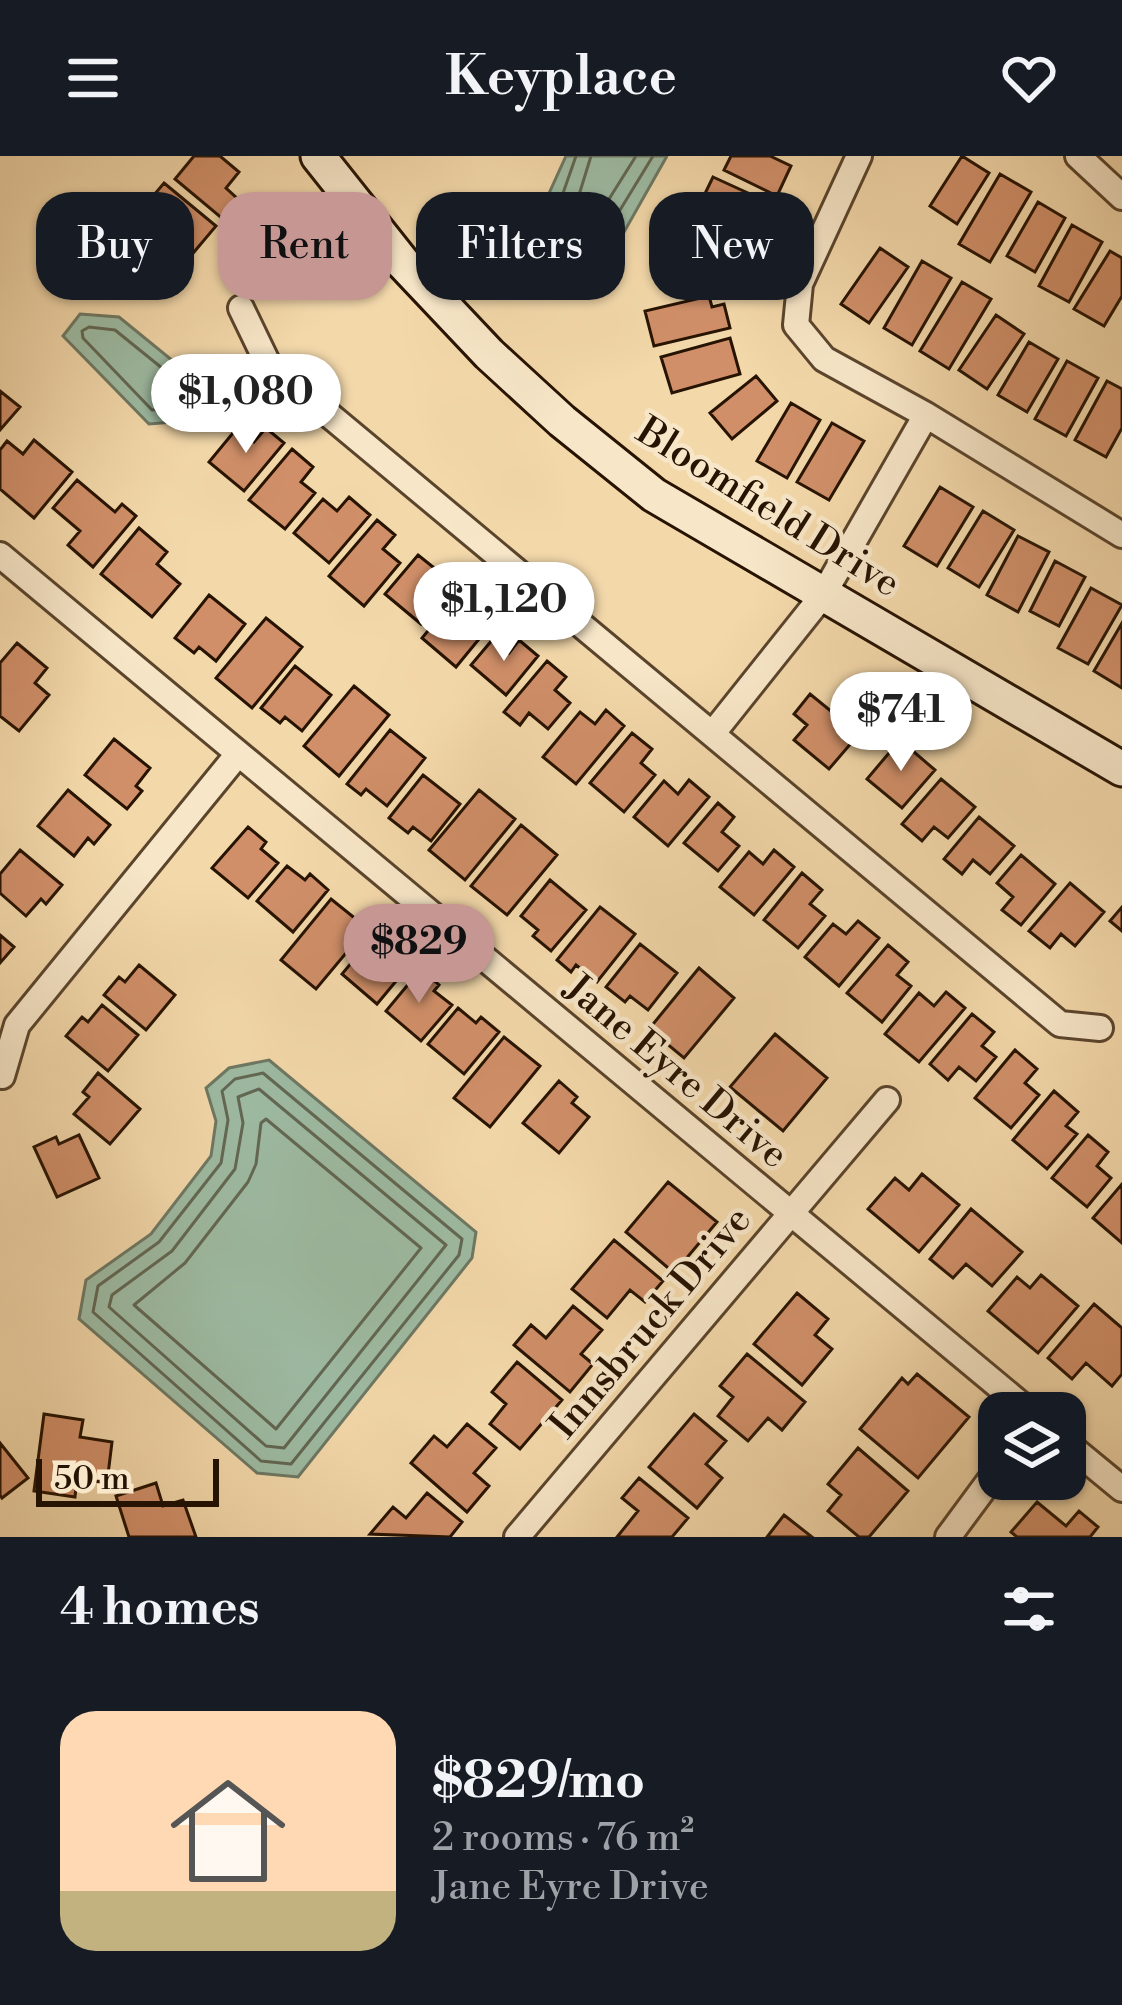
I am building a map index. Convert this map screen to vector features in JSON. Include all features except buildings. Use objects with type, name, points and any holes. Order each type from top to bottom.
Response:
[{"type":"street","name":"Bloomfield Drive","points":[[317,156],[417,278],[489,354],[654,495],[1122,769]]},
{"type":"street","points":[[859,156],[800,284],[796,325],[824,358],[1122,535]]},
{"type":"street","points":[[1078,156],[1122,197]]},
{"type":"street","points":[[241,308],[268,364],[1060,1024],[1100,1028]]},
{"type":"street","points":[[713,733],[823,595],[926,415]]},
{"type":"street","name":"Jane Eyre Drive","points":[[0,556],[1006,1392]]},
{"type":"street","points":[[2,1076],[17,1025],[238,754]]},
{"type":"street","name":"Innsbruck Drive","points":[[518,1537],[887,1100]]},
{"type":"street","points":[[1086,1459],[1122,1489]]},
{"type":"street","points":[[948,1537],[978,1496]]},
{"type":"water","points":[[566,156],[667,156],[625,230],[625,192],[550,192]]},
{"type":"water","points":[[80,314],[119,317],[194,378],[185,421],[149,424],[63,336]]},
{"type":"water","points":[[269,1060],[476,1232],[472,1258],[298,1477],[257,1473],[79,1319],[86,1280],[151,1234],[211,1156],[216,1121],[206,1088],[229,1068]]}]
